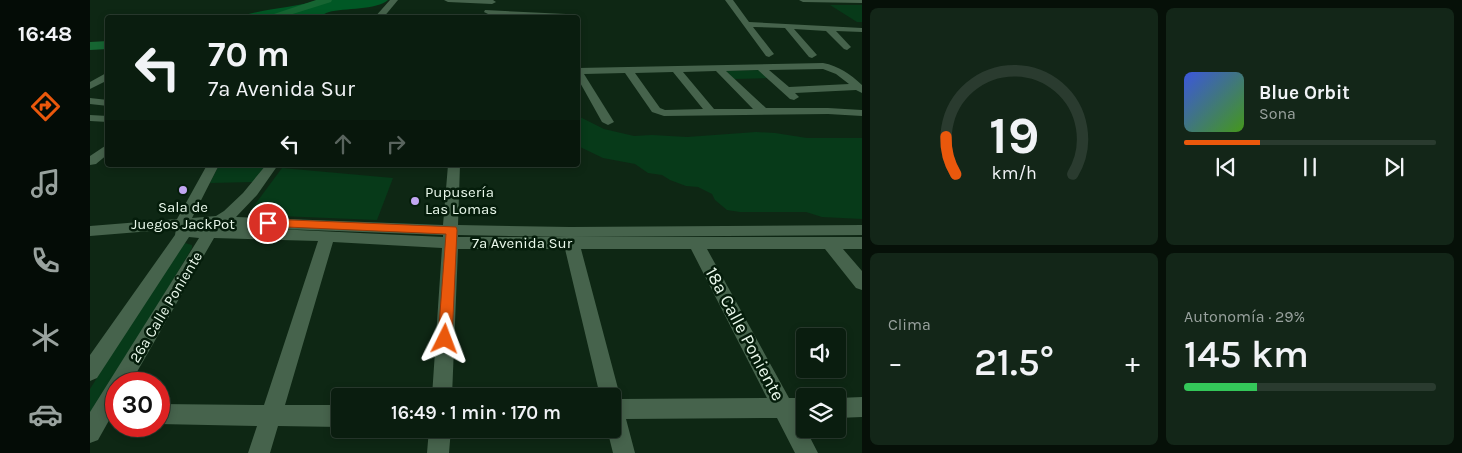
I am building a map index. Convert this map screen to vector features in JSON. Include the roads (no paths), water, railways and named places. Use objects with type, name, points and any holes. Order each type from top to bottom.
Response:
[{"type":"street","points":[[381,15],[394,0]]},
{"type":"street","points":[[448,0],[492,1],[488,15]]},
{"type":"street","points":[[803,0],[824,2],[857,1]]},
{"type":"street","points":[[732,4],[769,54]]},
{"type":"street","points":[[746,24],[862,30]]},
{"type":"street","points":[[787,26],[812,54]]},
{"type":"street","points":[[828,28],[847,47]]},
{"type":"street","points":[[580,71],[831,67],[860,88]]},
{"type":"street","points":[[761,68],[811,111]]},
{"type":"street","points":[[719,69],[762,111]]},
{"type":"street","points":[[628,70],[659,112],[811,111],[862,114]]},
{"type":"street","points":[[676,70],[711,112]]},
{"type":"street","points":[[580,74],[608,122]]},
{"type":"street","points":[[90,86],[105,77]]},
{"type":"street","points":[[786,90],[860,88]]},
{"type":"street","points":[[90,101],[105,103]]},
{"type":"street","points":[[90,118],[105,119]]},
{"type":"street","points":[[91,160],[105,150]]},
{"type":"street","points":[[90,372],[183,229],[188,210],[212,167]]},
{"type":"street","name":"26a Calle Poniente","points":[[126,372],[213,226],[240,206],[270,167]]},
{"type":"street","points":[[442,388],[454,167]]},
{"type":"street","name":"7a Avenida Sur","points":[[183,229],[213,226],[451,236],[572,244],[862,242]]},
{"type":"street","name":"7a Avenida Sur","points":[[213,226],[327,236],[862,230]]},
{"type":"street","points":[[90,231],[183,229]]},
{"type":"street","points":[[90,240],[183,229]]},
{"type":"street","points":[[259,453],[327,236]]},
{"type":"street","points":[[829,242],[862,283]]},
{"type":"street","name":"18a Calle Poniente","points":[[696,243],[794,408],[807,453]]},
{"type":"street","points":[[572,244],[608,388]]},
{"type":"street","points":[[846,408],[862,407]]},
{"type":"street","points":[[621,408],[794,408]]},
{"type":"street","points":[[170,414],[331,416]]},
{"type":"street","points":[[90,432],[105,417]]},
{"type":"street","points":[[438,453],[439,438]]},
{"type":"street","points":[[620,438],[624,453]]},
{"type":"waterway","points":[[277,15],[327,0]]},
{"type":"waterway","points":[[90,46],[105,45]]},
{"type":"place","name":"Sala de Juegos JackPot","points":[[183,190]]},
{"type":"place","name":"Pupusería Las Lomas","points":[[415,201]]}]
